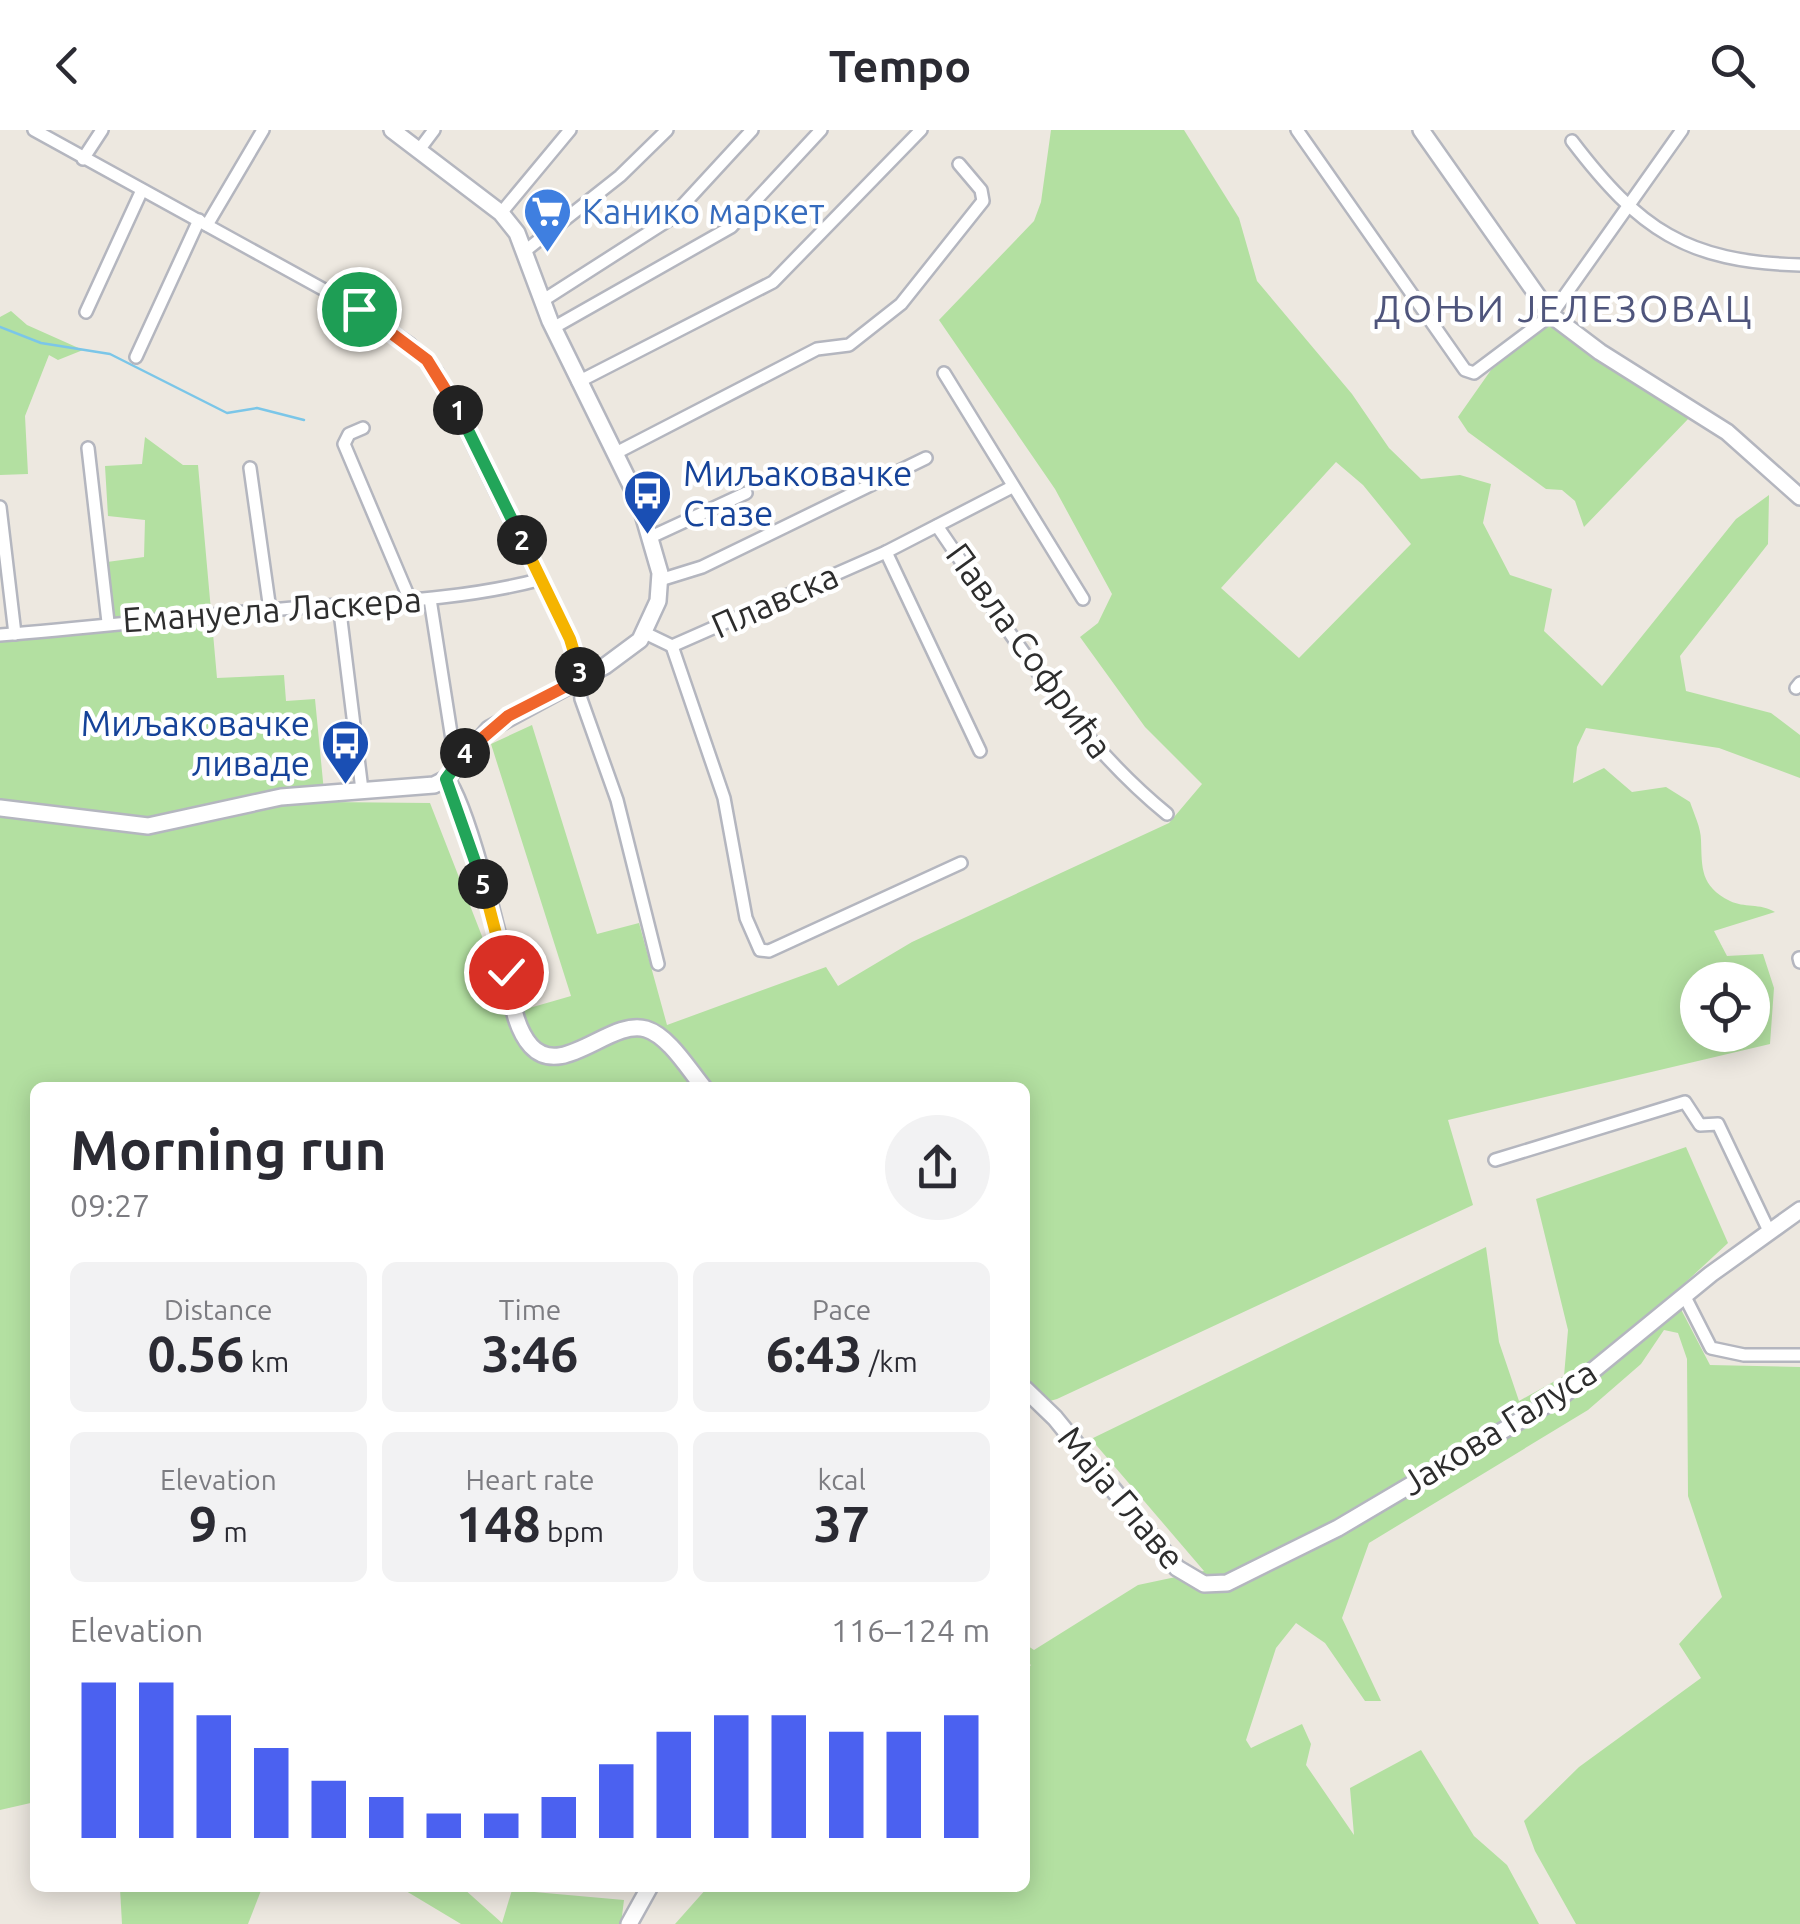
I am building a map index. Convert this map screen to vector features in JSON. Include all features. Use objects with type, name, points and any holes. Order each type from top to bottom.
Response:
[{"type":"street","points":[[34,130],[359,309],[427,360],[454,401],[576,654],[581,699],[639,877],[658,964]]},
{"type":"street","points":[[83,159],[102,130]]},
{"type":"street","points":[[136,357],[203,222],[263,130]]},
{"type":"street","points":[[0,808],[148,826],[268,799],[421,788],[451,772],[474,742],[508,716],[619,657],[645,633],[660,580],[653,536],[553,328],[525,251],[501,213],[392,130]]},
{"type":"street","points":[[419,150],[434,130]]},
{"type":"street","points":[[501,213],[570,130]]},
{"type":"street","points":[[525,251],[620,176],[666,130]]},
{"type":"street","points":[[542,301],[670,219],[752,130]]},
{"type":"street","points":[[553,328],[731,227],[821,130]]},
{"type":"street","points":[[578,382],[773,282],[921,130]]},
{"type":"street","points":[[1297,130],[1465,370],[1474,373],[1551,315],[1682,130]]},
{"type":"street","points":[[1421,130],[1551,315],[1600,352],[1727,432],[1800,497]]},
{"type":"street","points":[[1572,141],[1628,208],[1693,248],[1741,260],[1800,265]]},
{"type":"street","points":[[614,454],[817,349],[848,346],[900,304],[983,202],[981,190],[959,164]]},
{"type":"street","points":[[86,312],[142,190]]},
{"type":"street","points":[[944,374],[1084,599]]},
{"type":"street","points":[[363,428],[349,434],[344,444],[410,600]]},
{"type":"street","points":[[88,448],[108,622]]},
{"type":"street","points":[[660,580],[702,566],[926,458]]},
{"type":"street","points":[[250,468],[270,610]]},
{"type":"street","name":"Плавска","points":[[645,633],[672,646],[886,552],[1012,487]]},
{"type":"street","points":[[653,536],[746,493]]},
{"type":"street","points":[[0,507],[15,634]]},
{"type":"street","name":"Павла Софрића","points":[[937,526],[1078,726],[1116,770],[1167,814]]},
{"type":"street","points":[[886,552],[980,752]]},
{"type":"street","name":"Емануела Ласкера","points":[[0,636],[108,622],[191,620],[339,604],[474,596],[542,578]]},
{"type":"street","points":[[430,598],[451,772],[514,1008],[529,1044],[540,1052],[565,1054],[624,1029],[645,1028],[658,1036],[699,1082]]},
{"type":"street","points":[[339,604],[362,790]]},
{"type":"street","points":[[672,646],[724,798],[746,918],[760,950],[770,951],[960,863]]},
{"type":"street","points":[[1496,1160],[1686,1102],[1699,1124],[1718,1124],[1769,1231]]},
{"type":"street","name":"Јакова Галуса","points":[[1282,1558],[1542,1410],[1800,1210]]},
{"type":"street","points":[[1685,1297],[1711,1348],[1744,1355],[1800,1355]]},
{"type":"street","name":"Маја Главе","points":[[1030,1394],[1055,1418],[1186,1576],[1204,1584],[1227,1583],[1282,1558]]},
{"type":"street","points":[[629,1924],[647,1892]]},
{"type":"green space","points":[[1051,130],[1184,130],[1239,218],[1257,281],[1352,394],[1389,448],[1421,479],[1460,475],[1491,484],[1483,523],[1510,575],[1552,589],[1544,631],[1602,686],[1736,519],[1769,495],[1768,544],[1680,656],[1686,691],[1771,713],[1800,735],[1800,778],[1719,748],[1586,728],[1577,747],[1573,783],[1604,768],[1632,792],[1666,787],[1690,802],[1700,831],[1705,875],[1713,889],[1735,903],[1775,912],[1714,931],[1727,956],[1763,954],[1766,962],[1680,962],[1680,1052],[1736,1052],[1448,1120],[1473,1205],[1057,1399],[1030,1407],[1030,1082],[30,1082],[30,1803],[0,1810],[0,641],[114,628],[107,562],[144,557],[145,520],[108,516],[105,466],[142,464],[145,437],[183,465],[198,465],[217,678],[284,675],[286,701],[315,699],[325,802],[430,803],[512,1013],[571,996],[491,744],[532,725],[597,934],[639,923],[667,1025],[826,967],[838,986],[912,942],[1169,823],[1202,784],[1145,727],[1080,637],[1098,623],[1112,594],[1055,489],[939,320],[1034,221],[1041,202]],"holes":[[[1336,462],[1363,485],[1411,544],[1299,658],[1221,588]]]},
{"type":"green space","points":[[11,311],[27,325],[83,350],[58,360],[49,355],[25,416],[28,474],[0,475],[0,317]]},
{"type":"green space","points":[[1551,322],[1690,417],[1584,527],[1575,501],[1562,490],[1546,489],[1468,432],[1458,417],[1491,370]]},
{"type":"green space","points":[[1770,976],[1774,988],[1770,1044]]},
{"type":"green space","points":[[1686,1147],[1728,1243],[1673,1294],[1710,1365],[1800,1367],[1800,1924],[1576,1924],[1535,1851],[1524,1821],[1579,1767],[1701,1678],[1679,1644],[1722,1597],[1688,1496],[1687,1359],[1678,1333],[1664,1330],[1641,1364],[1588,1410],[1369,1543],[1342,1618],[1381,1701],[1365,1701],[1325,1643],[1296,1623],[1276,1648],[1246,1740],[1251,1748],[1302,1724],[1311,1744],[1306,1765],[1354,1835],[1350,1788],[1421,1750],[1474,1836],[1507,1865],[1539,1924],[675,1924],[703,1892],[1030,1892],[1030,1647],[1034,1650],[1138,1585],[1204,1571],[1091,1439],[1486,1247],[1499,1342],[1519,1401],[1564,1376],[1568,1330],[1536,1199]]},
{"type":"green space","points":[[120,1892],[260,1892],[248,1924],[122,1924]]},
{"type":"green space","points":[[408,1892],[467,1892],[502,1923],[511,1892],[624,1900],[621,1924],[461,1924]]},
{"type":"waterway","points":[[0,327],[41,343],[110,354],[227,413],[257,408],[304,420]]},
{"type":"place","name":"Канико маркет","points":[[547,254]]},
{"type":"place","name":"Миљаковачке Стазе","points":[[648,536]]},
{"type":"place","name":"Миљаковачке ливаде","points":[[345,786]]},
{"type":"district","name":"ДОЊИ ЈЕЛЕЗОВАЦ","points":[[1564,309]]},
{"type":"route","points":[[359,309],[419,351],[445,386],[549,591],[580,668],[580,679],[523,706],[489,729],[468,748],[446,779],[478,868],[506,972]]}]
